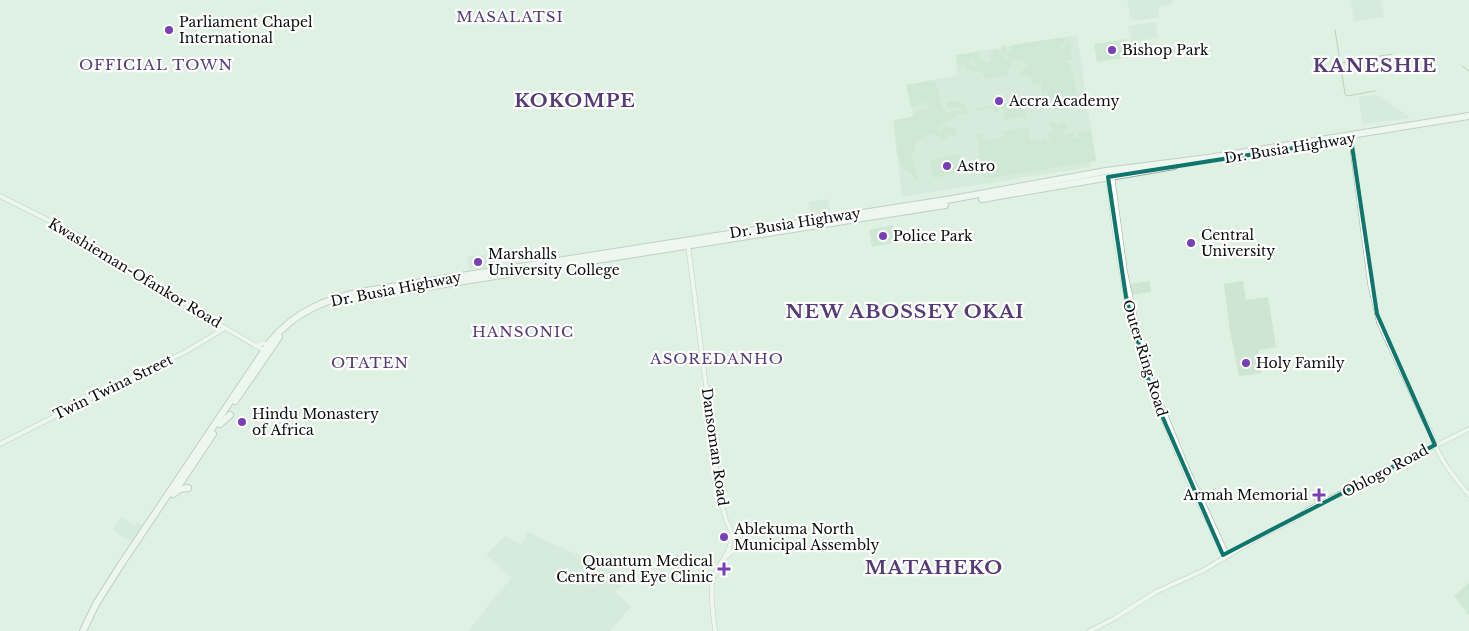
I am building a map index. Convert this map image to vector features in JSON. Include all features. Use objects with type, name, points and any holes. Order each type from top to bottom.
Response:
[{"type":"highway","name":"Dr. Busia Highway","points":[[83,631],[96,604],[120,566],[265,349],[278,332],[324,299],[499,273],[633,247],[676,241],[688,243],[725,241],[775,234],[1007,192],[1351,139],[1469,118]]},
{"type":"highway","name":"Dr. Busia Highway","points":[[1025,189],[1058,188],[1100,179],[1106,180],[1111,176],[1141,167],[1469,118]]},
{"type":"highway","points":[[1081,183],[1103,176],[1111,176]]},
{"type":"highway","name":"Dr. Busia Highway","points":[[499,273],[588,262],[688,243],[1007,192]]},
{"type":"highway","points":[[936,198],[952,200]]},
{"type":"highway","points":[[542,268],[576,261],[579,258]]},
{"type":"highway","points":[[588,262],[614,261]]},
{"type":"highway","name":"Dr. Busia Highway","points":[[265,349],[309,313],[340,300],[374,297],[449,281]]},
{"type":"highway","points":[[87,631],[114,582],[245,388],[246,379],[265,349]]},
{"type":"highway","points":[[173,494],[180,488],[188,488]]},
{"type":"main road","points":[[1351,139],[1370,284],[1377,314],[1435,445],[1451,474],[1469,495]]},
{"type":"main road","name":"Outer Ring Road","points":[[1111,176],[1125,271],[1135,318],[1155,389],[1187,468],[1226,555]]},
{"type":"main road","name":"Kwashieman-Ofankor Road","points":[[0,196],[80,236],[186,305],[255,346],[265,349]]},
{"type":"main road","name":"Dansoman Road","points":[[688,243],[719,491],[731,532],[733,546],[717,570],[712,582],[715,631]]},
{"type":"main road","name":"Twin Twina Street","points":[[0,444],[80,402],[187,351],[226,328]]},
{"type":"main road","name":"Oblogo Road","points":[[1090,631],[1115,618],[1156,592],[1202,570],[1301,514],[1469,429]]},
{"type":"highlighted area","points":[[1351,139],[1377,314],[1435,445],[1223,555],[1152,393],[1126,297],[1108,177]]},
{"type":"shaded area","points":[[1127,0],[1174,0],[1170,5],[1158,7],[1160,17],[1134,21],[1130,18]]},
{"type":"shaded area","points":[[1351,0],[1381,0],[1384,17],[1354,22]]},
{"type":"shaded area","points":[[1156,22],[1158,38],[1131,42],[1128,26]]},
{"type":"shaded area","name":"Accra Academy","points":[[1077,35],[1096,161],[1090,162],[1090,167],[902,197],[893,121],[913,116],[908,85],[957,75],[956,55]]},
{"type":"shaded area","points":[[1067,37],[1059,49],[1062,49],[1070,41],[1072,59],[1065,62],[1070,63],[1077,93],[1083,103],[1069,107],[1070,109],[1067,110],[1067,107],[1065,108],[1066,110],[1064,108],[1063,110],[1055,110],[1054,104],[1053,107],[1047,102],[1041,83],[1032,85],[1030,76],[1019,76],[1026,65],[1033,63],[1026,64],[1022,60],[1012,59],[1013,62],[1007,72],[1009,75],[987,79],[980,71],[969,70],[965,67],[969,63],[971,66],[977,67],[975,60],[970,57],[969,62],[958,66],[957,55],[979,52],[979,59],[983,59],[983,63],[991,63],[990,55],[993,53],[992,50],[999,49],[999,52],[1007,59],[1009,58],[1002,52],[1005,45],[1006,52],[1010,51],[1011,45]]},
{"type":"shaded area","name":"Bishop Park","points":[[1127,39],[1130,57],[1097,62],[1094,44]]},
{"type":"shaded area","points":[[935,80],[945,113],[954,111],[955,113],[955,111],[962,109],[960,107],[947,109],[947,102],[961,101],[969,112],[955,115],[955,118],[948,120],[946,124],[940,125],[939,121],[940,132],[943,132],[941,127],[956,127],[957,135],[947,135],[946,139],[941,140],[934,133],[917,140],[912,156],[918,180],[916,180],[900,162],[894,120],[912,117],[914,113],[926,108],[928,111],[927,102],[911,107],[906,85]]},
{"type":"shaded area","points":[[1378,95],[1411,118],[1363,124],[1358,97]]},
{"type":"shaded area","points":[[1024,102],[1026,117],[1004,120],[1002,105]]},
{"type":"shaded area","points":[[996,105],[994,111],[997,105],[999,112],[994,112],[992,108],[975,111],[974,108]]},
{"type":"shaded area","points":[[1062,120],[1062,123],[1067,122],[1067,129],[1063,130],[1064,134],[1074,133],[1073,138],[1078,137],[1078,133],[1091,130],[1096,161],[985,179],[982,176],[977,134],[982,134],[984,141],[1005,136],[1005,132],[1002,131],[1028,127],[1030,140],[1046,138],[1047,142],[1050,142],[1047,134],[1052,134],[1050,123],[1060,124]]},
{"type":"shaded area","name":"Astro","points":[[960,154],[964,172],[933,178],[930,160]]},
{"type":"shaded area","points":[[828,199],[830,212],[811,216],[808,202]]},
{"type":"shaded area","name":"Police Park","points":[[893,225],[897,242],[872,247],[869,230]]},
{"type":"shaded area","name":"Marshalls University College","points":[[487,254],[489,267],[469,270],[467,257]]},
{"type":"shaded area","points":[[1150,281],[1151,292],[1130,295],[1129,284]]},
{"type":"shaded area","points":[[1243,281],[1246,300],[1268,297],[1276,347],[1258,350],[1262,373],[1239,376],[1230,331],[1224,284]]},
{"type":"shaded area","name":"Armah Memorial","points":[[1322,487],[1328,497],[1315,503],[1310,493]]},
{"type":"shaded area","points":[[121,517],[134,525],[137,522],[145,527],[133,543],[113,530]]},
{"type":"shaded area","points":[[528,532],[629,579],[615,592],[631,607],[610,631],[469,631],[492,600],[512,578],[486,555],[505,536],[521,544]]},
{"type":"shaded area","points":[[1469,583],[1469,615],[1454,596]]},
{"type":"waterway","points":[[1335,30],[1345,94],[1347,96],[1375,91]]},
{"type":"waterway","points":[[1341,63],[1392,54]]},
{"type":"waterway","points":[[1462,66],[1469,71]]},
{"type":"place","name":"Parliament Chapel International","points":[[169,30]]},
{"type":"place","name":"Bishop Park","points":[[1112,50]]},
{"type":"place","name":"Accra Academy","points":[[999,101]]},
{"type":"place","name":"Astro","points":[[947,166]]},
{"type":"place","name":"Police Park","points":[[883,236]]},
{"type":"place","name":"Central University","points":[[1191,243]]},
{"type":"place","name":"Marshalls University College","points":[[478,262]]},
{"type":"place","name":"Holy Family","points":[[1246,363]]},
{"type":"place","name":"Hindu Monastery of Africa","points":[[242,422]]},
{"type":"place","name":"Armah Memorial","points":[[1319,495]]},
{"type":"place","name":"Ablekuma North Municipal Assembly","points":[[724,537]]},
{"type":"place","name":"Quantum Medical Centre and Eye Clinic","points":[[724,569]]},
{"type":"district","name":"MASALATSI","points":[[510,17]]},
{"type":"district","name":"OFFICIAL TOWN","points":[[156,65]]},
{"type":"district","name":"KANESHIE","points":[[1375,65]]},
{"type":"district","name":"KOKOMPE","points":[[575,100]]},
{"type":"district","name":"NEW ABOSSEY OKAI","points":[[905,311]]},
{"type":"district","name":"HANSONIC","points":[[523,332]]},
{"type":"district","name":"ASOREDANHO","points":[[717,359]]},
{"type":"district","name":"OTATEN","points":[[370,363]]},
{"type":"district","name":"MATAHEKO","points":[[934,567]]}]
